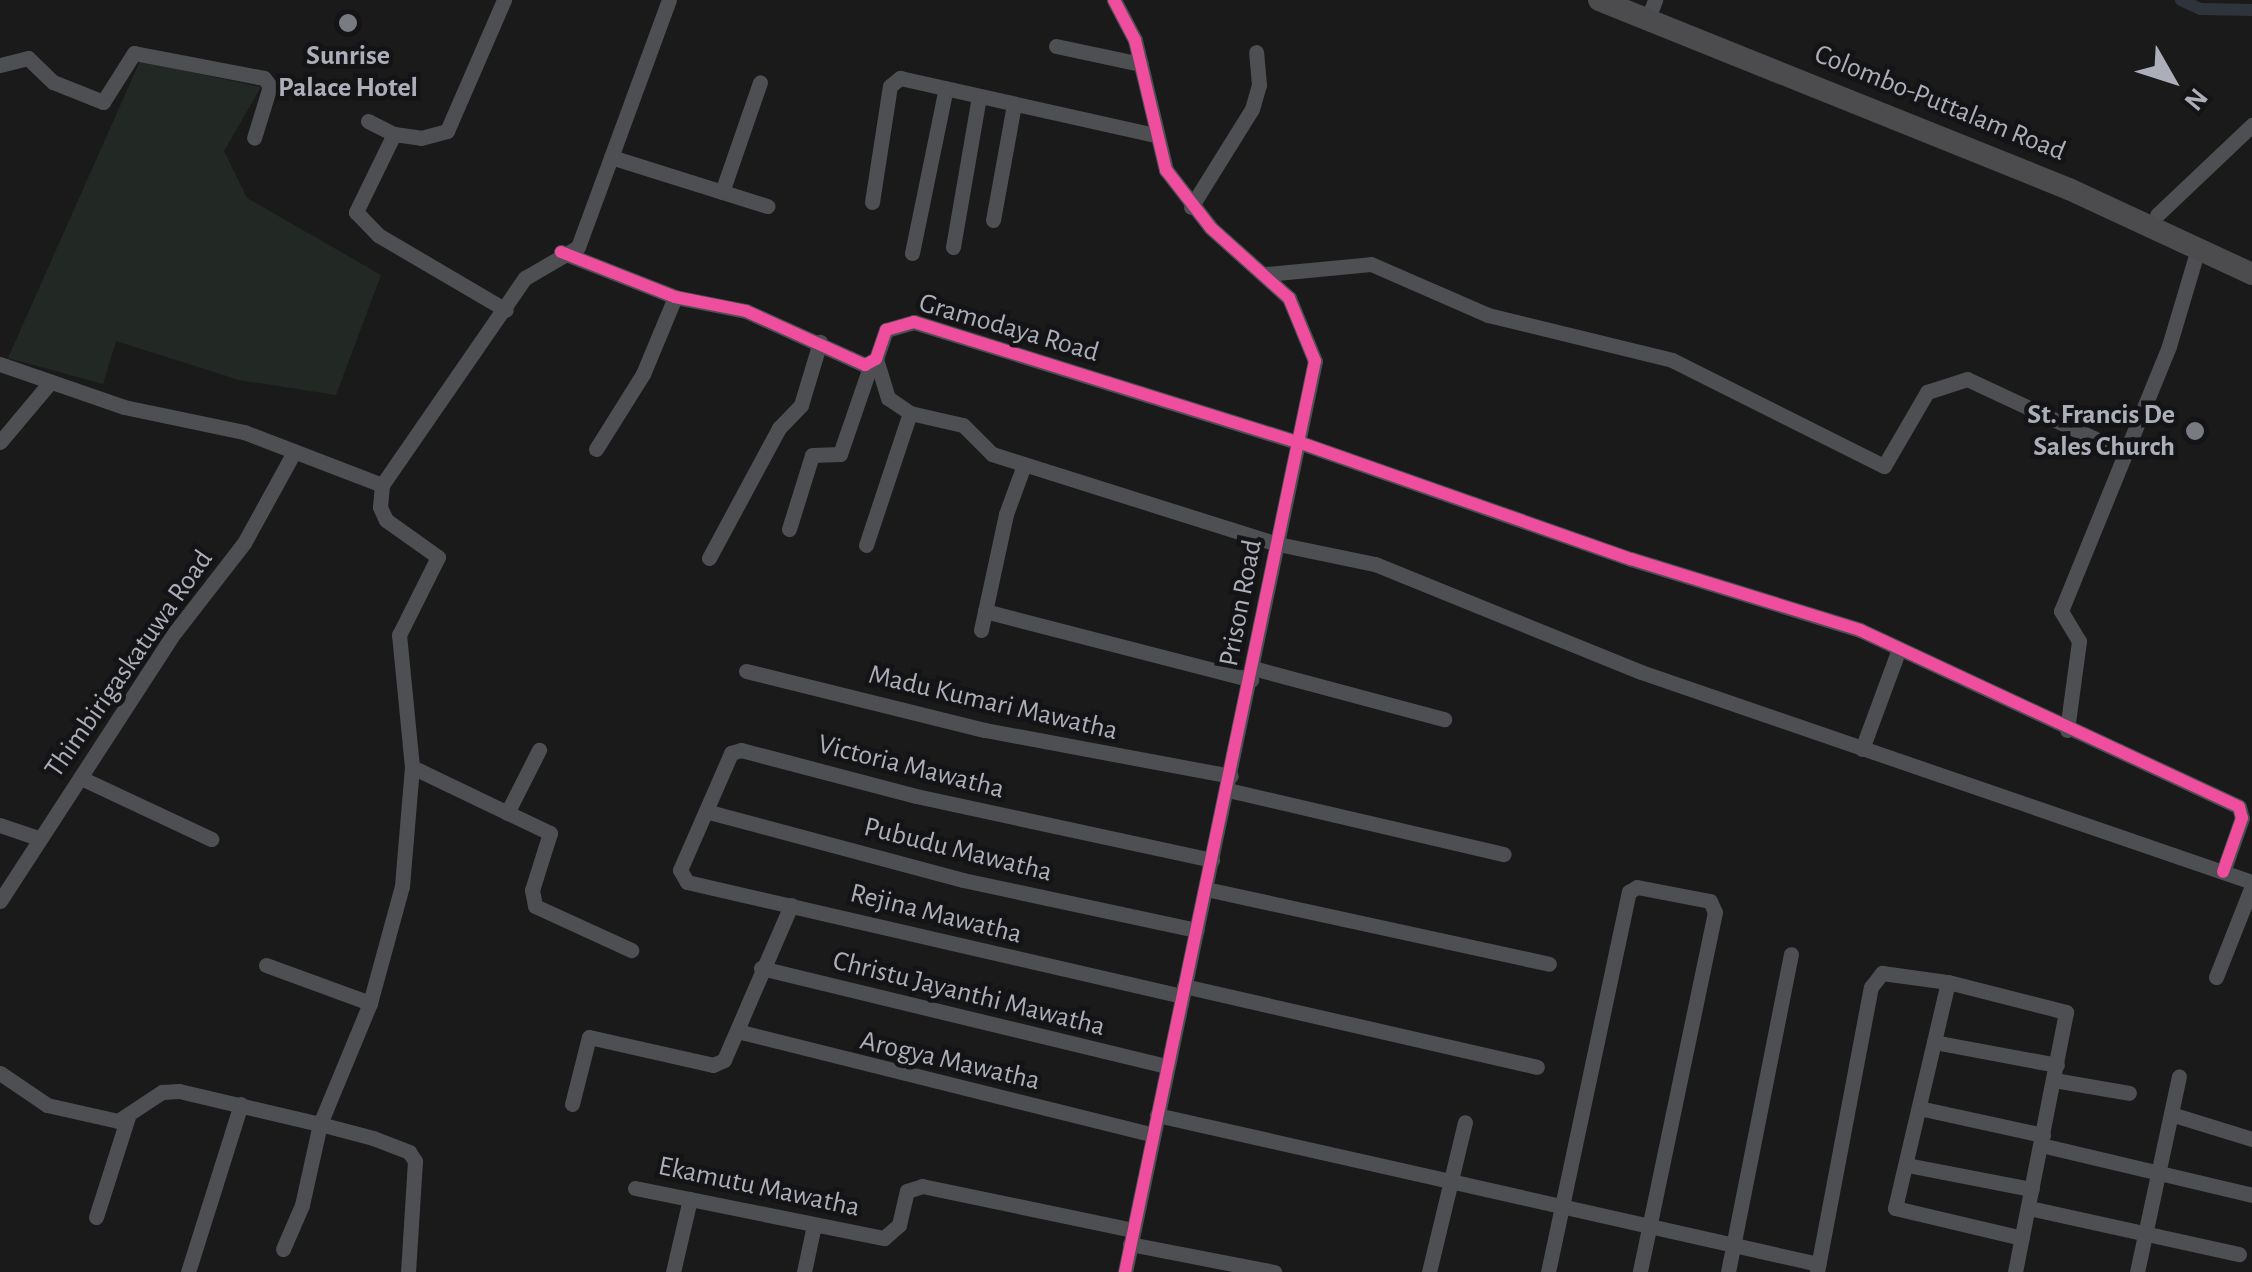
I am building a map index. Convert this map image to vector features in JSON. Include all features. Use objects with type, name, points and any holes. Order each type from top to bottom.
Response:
[{"type":"highway","name":"Colombo-Puttalam Road","points":[[1599,0],[1854,98],[2252,274]]},
{"type":"highway","name":"Colombo-Puttalam Road","points":[[1628,0],[1654,4],[2157,215],[2252,260]]},
{"type":"street","points":[[368,121],[394,134],[421,138],[447,131],[504,0]]},
{"type":"street","points":[[283,1249],[302,1204],[320,1124],[370,1003],[402,886],[412,767],[399,635],[438,557],[386,520],[382,485],[506,310],[524,278],[561,252],[578,247],[669,0]]},
{"type":"street","name":"Prison Road","points":[[1114,0],[1141,64],[1154,135],[1166,170],[1191,208],[1266,274],[1305,325],[1315,361],[1301,443],[1124,1272]]},
{"type":"street","points":[[1056,46],[1141,64]]},
{"type":"street","points":[[1191,208],[1215,178],[1252,109],[1259,86],[1256,52]]},
{"type":"street","points":[[0,65],[28,58],[53,82],[103,102],[134,53],[264,78],[270,86],[254,138]]},
{"type":"street","points":[[872,202],[890,86],[900,78],[1154,135]]},
{"type":"street","points":[[722,192],[760,82]]},
{"type":"street","points":[[912,254],[946,88]]},
{"type":"street","points":[[953,247],[979,96]]},
{"type":"street","points":[[993,220],[1014,104]]},
{"type":"street","points":[[2157,215],[2252,126]]},
{"type":"street","points":[[394,134],[356,212],[378,234],[506,310]]},
{"type":"street","points":[[612,157],[767,206]]},
{"type":"street","points":[[2067,730],[2079,641],[2062,611],[2126,453],[2198,249]]},
{"type":"street","points":[[561,252],[675,298],[746,310],[874,362],[888,398],[910,414],[963,424],[992,454],[1278,544],[1376,564],[1641,672],[1862,749],[2181,852],[2252,884],[2216,976]]},
{"type":"street","points":[[1266,274],[1371,264],[1488,316],[1672,360],[1884,466],[1927,392],[1967,379],[2126,453]]},
{"type":"street","points":[[596,449],[643,374],[675,298]]},
{"type":"street","name":"Gramodaya Road","points":[[789,530],[812,456],[840,454],[886,330],[914,322],[1301,443]]},
{"type":"street","points":[[709,558],[779,428],[801,404],[820,342]]},
{"type":"street","points":[[0,364],[48,386],[244,432],[382,485]]},
{"type":"street","points":[[0,442],[48,386]]},
{"type":"street","points":[[866,545],[910,414]]},
{"type":"street","points":[[1301,443],[1899,648],[2067,730],[2239,807],[2242,818],[2223,872]]},
{"type":"street","name":"Thimbirigaskatuwa Road","points":[[0,901],[37,838],[81,778],[175,632],[244,543],[294,452]]},
{"type":"street","points":[[980,630],[1006,514],[1024,465]]},
{"type":"street","points":[[985,612],[1444,719]]},
{"type":"street","points":[[1862,749],[1899,648]]},
{"type":"street","name":"Madu Kumari Mawatha","points":[[746,671],[1003,734],[1229,783],[1504,854]]},
{"type":"street","points":[[507,813],[539,750]]},
{"type":"street","name":"Victoria Mawatha","points":[[680,877],[731,754],[741,750],[1212,860]]},
{"type":"street","points":[[412,767],[550,833],[532,890],[534,906],[630,950]]},
{"type":"street","points":[[81,778],[212,839]]},
{"type":"street","name":"Pubudu Mawatha","points":[[709,812],[963,880],[1196,930]]},
{"type":"street","points":[[0,825],[37,838]]},
{"type":"street","name":"Rejina Mawatha","points":[[680,877],[1537,1067]]},
{"type":"street","points":[[1548,1272],[1629,892],[1636,887],[1710,901],[1715,912],[1640,1272]]},
{"type":"street","points":[[1206,889],[1549,964]]},
{"type":"street","points":[[572,1104],[589,1037],[714,1066],[724,1060],[791,904]]},
{"type":"street","points":[[1728,1272],[1791,954]]},
{"type":"street","points":[[266,964],[370,1003]]},
{"type":"street","name":"Christu Jayanthi Mawatha","points":[[761,968],[1167,1066]]},
{"type":"street","points":[[1157,1114],[1450,1176],[1818,1268],[1871,987],[1882,974],[1948,982],[2066,1012],[2015,1272]]},
{"type":"street","points":[[1948,982],[1897,1211],[2022,1238]]},
{"type":"street","name":"Arogya Mawatha","points":[[737,1030],[1153,1135]]},
{"type":"street","points":[[1934,1042],[2129,1092]]},
{"type":"street","points":[[0,1073],[47,1105],[118,1121],[162,1092],[241,1104],[373,1138],[410,1152],[415,1162],[408,1272]]},
{"type":"street","points":[[2137,1272],[2179,1076]]},
{"type":"street","points":[[188,1272],[241,1104]]},
{"type":"street","points":[[1919,1108],[2252,1195]]},
{"type":"street","points":[[2171,1114],[2252,1139]]},
{"type":"street","points":[[96,1218],[128,1117]]},
{"type":"street","points":[[1429,1272],[1465,1122]]},
{"type":"street","points":[[1907,1165],[2032,1188]]},
{"type":"street","name":"Ekamutu Mawatha","points":[[635,1188],[814,1225],[892,1235],[907,1191],[922,1186],[1132,1237]]},
{"type":"street","points":[[673,1272],[690,1199]]},
{"type":"street","points":[[2029,1208],[2239,1254]]},
{"type":"street","points":[[804,1272],[814,1225]]},
{"type":"street","points":[[1132,1237],[1274,1272]]},
{"type":"shaded area","points":[[140,61],[261,87],[224,151],[247,198],[381,275],[336,395],[239,380],[116,341],[103,384],[8,358]]},
{"type":"waterway","points":[[2181,0],[2200,9],[2252,10]]},
{"type":"cycle path","points":[[1114,0],[1135,40],[1166,170],[1211,228],[1289,298],[1315,361],[1125,1272]]},
{"type":"cycle path","points":[[561,252],[675,297],[746,311],[865,365],[876,359],[886,330],[914,322],[1301,443],[1631,559],[1860,630],[2239,807],[2242,818],[2223,872]]},
{"type":"place","name":"Sunrise Palace Hotel","points":[[348,23]]},
{"type":"place","name":"St. Francis De Sales Church","points":[[2195,431]]}]
